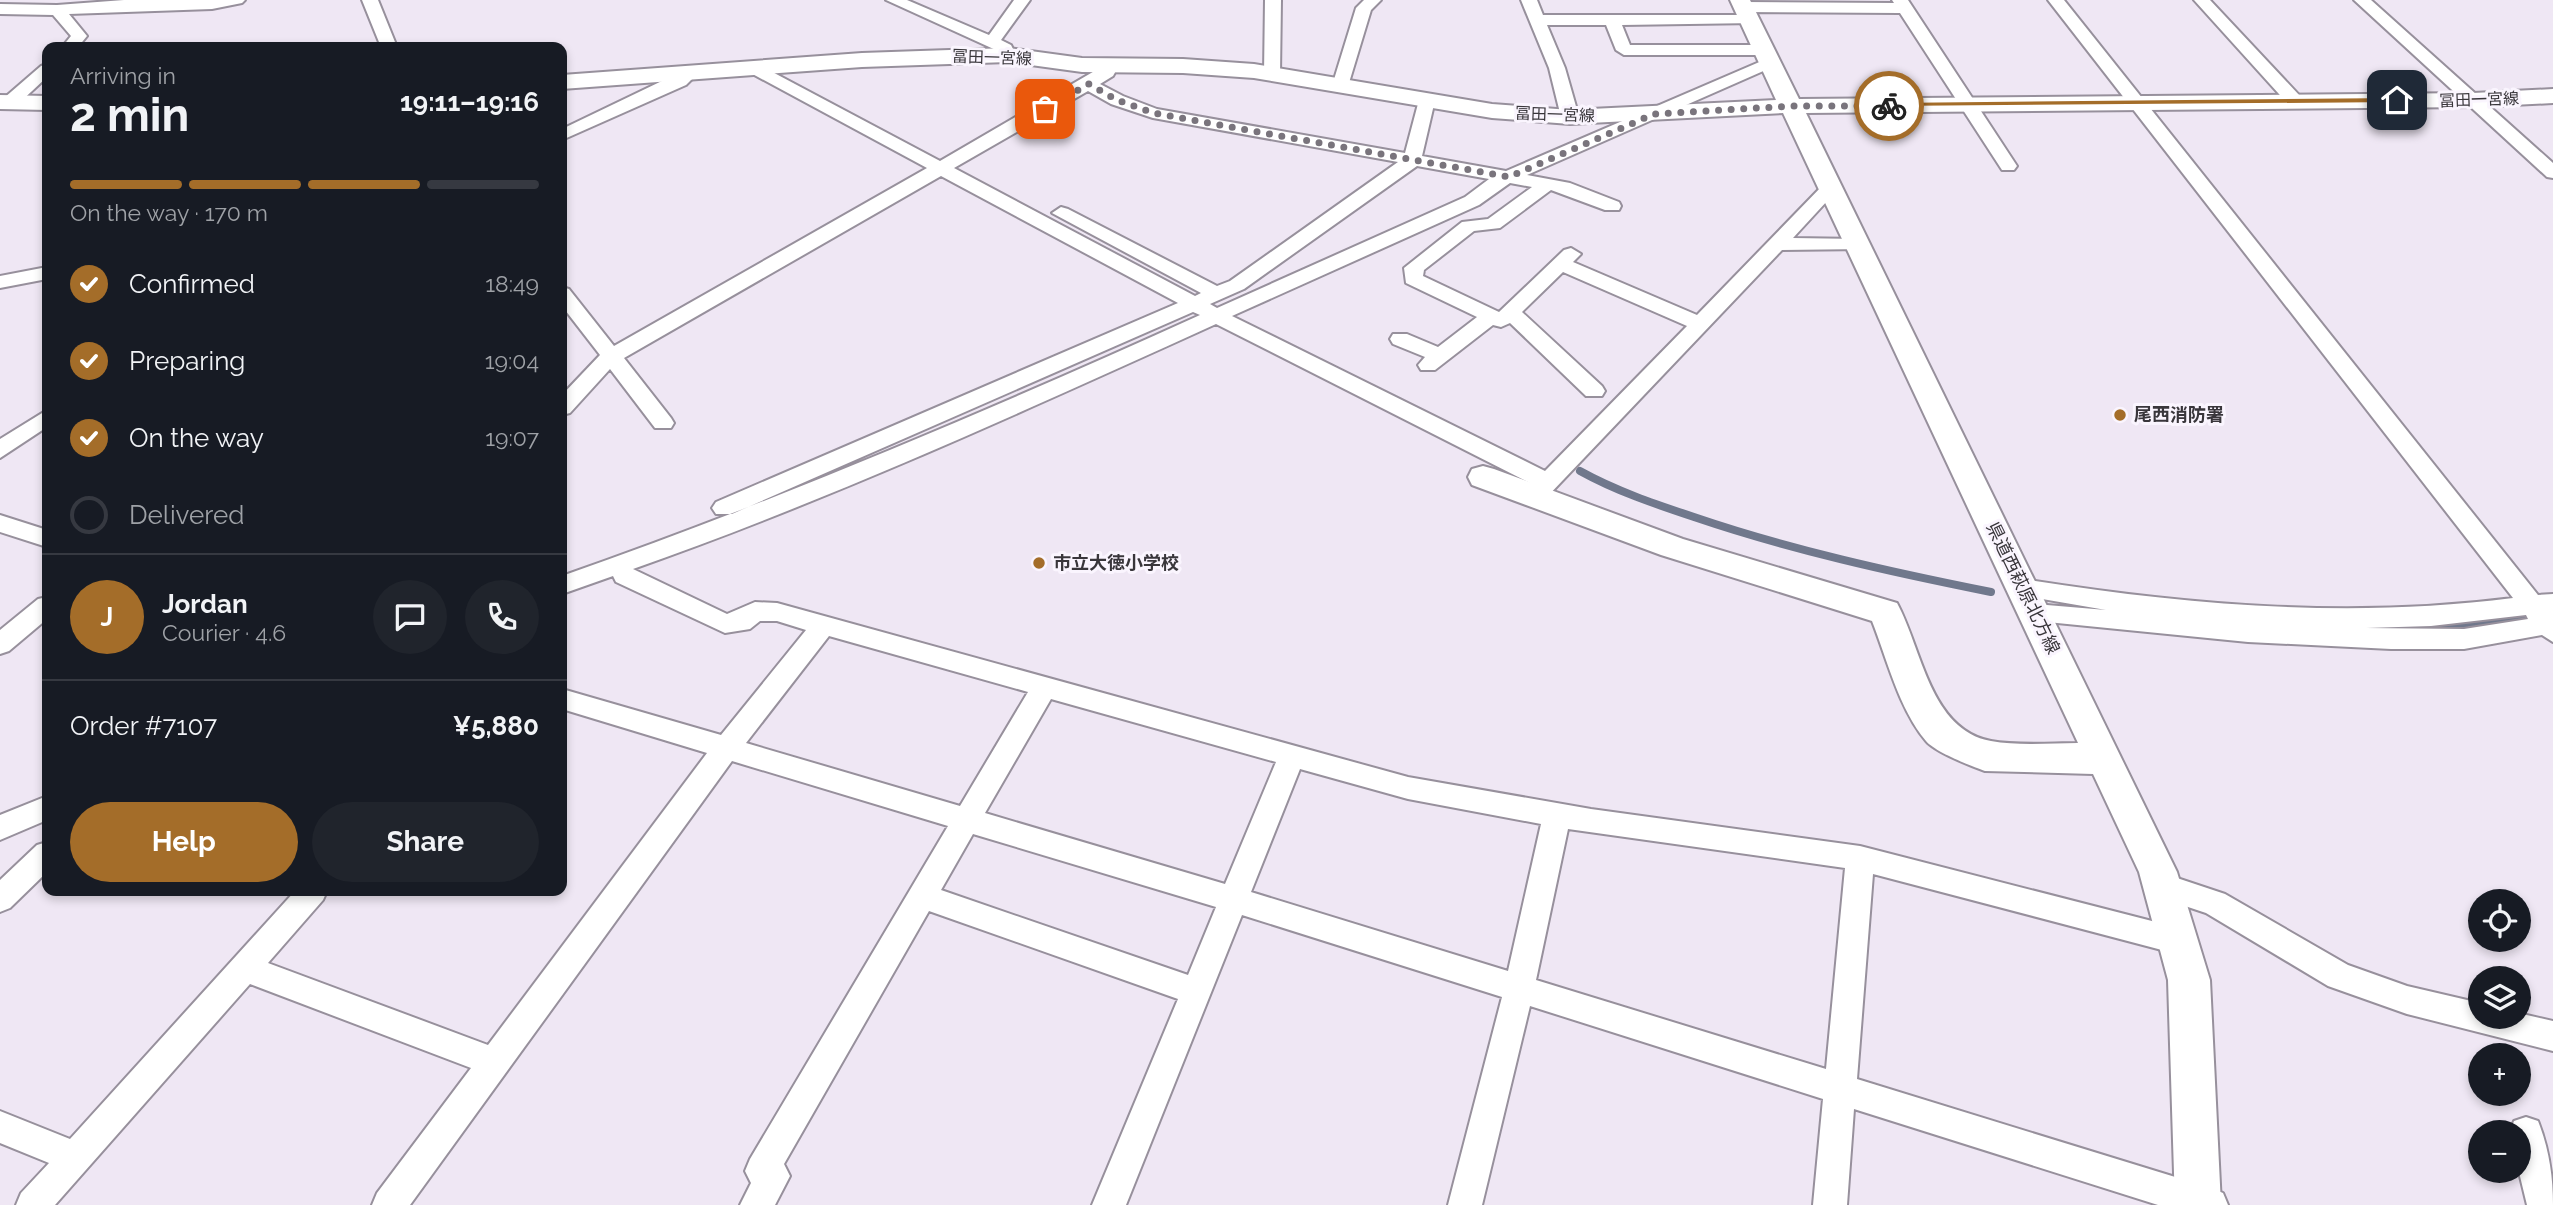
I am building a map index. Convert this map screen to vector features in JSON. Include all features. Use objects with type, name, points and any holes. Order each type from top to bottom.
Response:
[{"type":"main road","name":"県道西萩原北方線","points":[[1745,9],[2105,759],[2162,886],[2189,980],[2202,1204]]},
{"type":"main road","name":"冨田一宮線","points":[[567,82],[946,55],[1000,48],[1110,67],[1183,66],[1272,74],[1492,111],[1570,117],[1793,106],[2473,100],[2553,96]]},
{"type":"main road","points":[[5,102],[42,103]]},
{"type":"main road","points":[[1483,477],[1541,489],[1672,547],[1885,612],[1923,705],[1940,733],[1986,756],[2105,759]]},
{"type":"street","points":[[0,9],[57,10],[124,5],[212,4],[237,0]]},
{"type":"street","points":[[370,0],[387,42]]},
{"type":"street","points":[[894,0],[1000,48],[1022,0]]},
{"type":"street","points":[[1272,74],[1273,0]]},
{"type":"street","points":[[1340,86],[1364,8],[1373,0]]},
{"type":"street","points":[[1529,0],[1557,68],[1570,117]]},
{"type":"street","points":[[2029,601],[2248,632],[2391,639],[2464,639],[2545,617],[2056,0]]},
{"type":"street","points":[[2202,0],[2294,100]]},
{"type":"street","points":[[2362,0],[2553,173]]},
{"type":"street","points":[[1538,20],[1612,20],[1745,9],[1903,4],[2008,166]]},
{"type":"street","points":[[57,10],[79,36],[74,42]]},
{"type":"street","points":[[1612,20],[1624,50],[1768,56]]},
{"type":"street","points":[[567,583],[619,566],[901,455],[1216,305],[1472,201],[1509,177],[1654,114],[1768,56]]},
{"type":"street","points":[[782,66],[1194,304]]},
{"type":"street","points":[[567,403],[610,357],[1107,74],[1110,67]]},
{"type":"street","points":[[753,68],[950,164],[1216,305],[1541,489],[1831,187]]},
{"type":"street","points":[[567,133],[680,81],[691,72]]},
{"type":"street","points":[[5,102],[42,73]]},
{"type":"street","points":[[1089,84],[1117,100],[1153,113],[1548,184],[1612,206]]},
{"type":"street","points":[[567,574],[1194,304],[1216,305],[1237,285],[1412,160],[1427,100]]},
{"type":"street","points":[[1548,184],[1493,225],[1469,226],[1414,268],[1413,279],[1501,315],[1594,391]]},
{"type":"street","points":[[1777,244],[1859,245]]},
{"type":"street","points":[[1400,340],[1434,360],[1501,315],[1566,259],[1700,324]]},
{"type":"street","points":[[0,282],[42,274]]},
{"type":"street","points":[[567,300],[663,423]]},
{"type":"street","points":[[0,450],[42,421]]},
{"type":"street","points":[[0,523],[42,537]]},
{"type":"street","points":[[619,566],[625,576],[725,624],[740,622],[755,611],[777,612],[1408,788],[1557,815],[1860,859],[2177,940]]},
{"type":"street","points":[[0,644],[42,610]]},
{"type":"street","points":[[389,1205],[727,747],[824,625]]},
{"type":"street","points":[[757,1205],[773,1176],[762,1171],[1044,687]]},
{"type":"street","points":[[567,700],[1235,900],[1519,991],[1839,1087],[2202,1204]]},
{"type":"street","points":[[1109,1205],[1292,756]]},
{"type":"street","points":[[0,828],[42,810]]},
{"type":"street","points":[[1465,1205],[1519,991],[1557,815]]},
{"type":"street","points":[[0,899],[42,859]]},
{"type":"street","points":[[1830,1205],[1860,859]]},
{"type":"street","points":[[2162,886],[2215,903],[2339,976],[2407,1000],[2553,1036]]},
{"type":"street","points":[[33,1205],[309,896]]},
{"type":"street","points":[[922,896],[1197,992]]},
{"type":"street","points":[[244,968],[494,1062]]},
{"type":"street","points":[[0,1127],[75,1157]]},
{"type":"street","points":[[2531,1153],[2544,1205]]},
{"type":"waterway","points":[[1580,471],[1650,502],[1767,540],[1991,592]]},
{"type":"waterway","points":[[2077,606],[2113,611]]},
{"type":"waterway","points":[[2393,627],[2467,623],[2553,611]]},
{"type":"way so far","points":[[1045,109],[1089,84],[1117,100],[1153,113],[1509,177],[1654,114],[1793,106],[1889,106]]},
{"type":"place","name":"尾西消防署","points":[[2120,415]]},
{"type":"place","name":"市立大徳小学校","points":[[1039,563]]},
{"type":"route","points":[[1889,106],[2397,100]]}]
